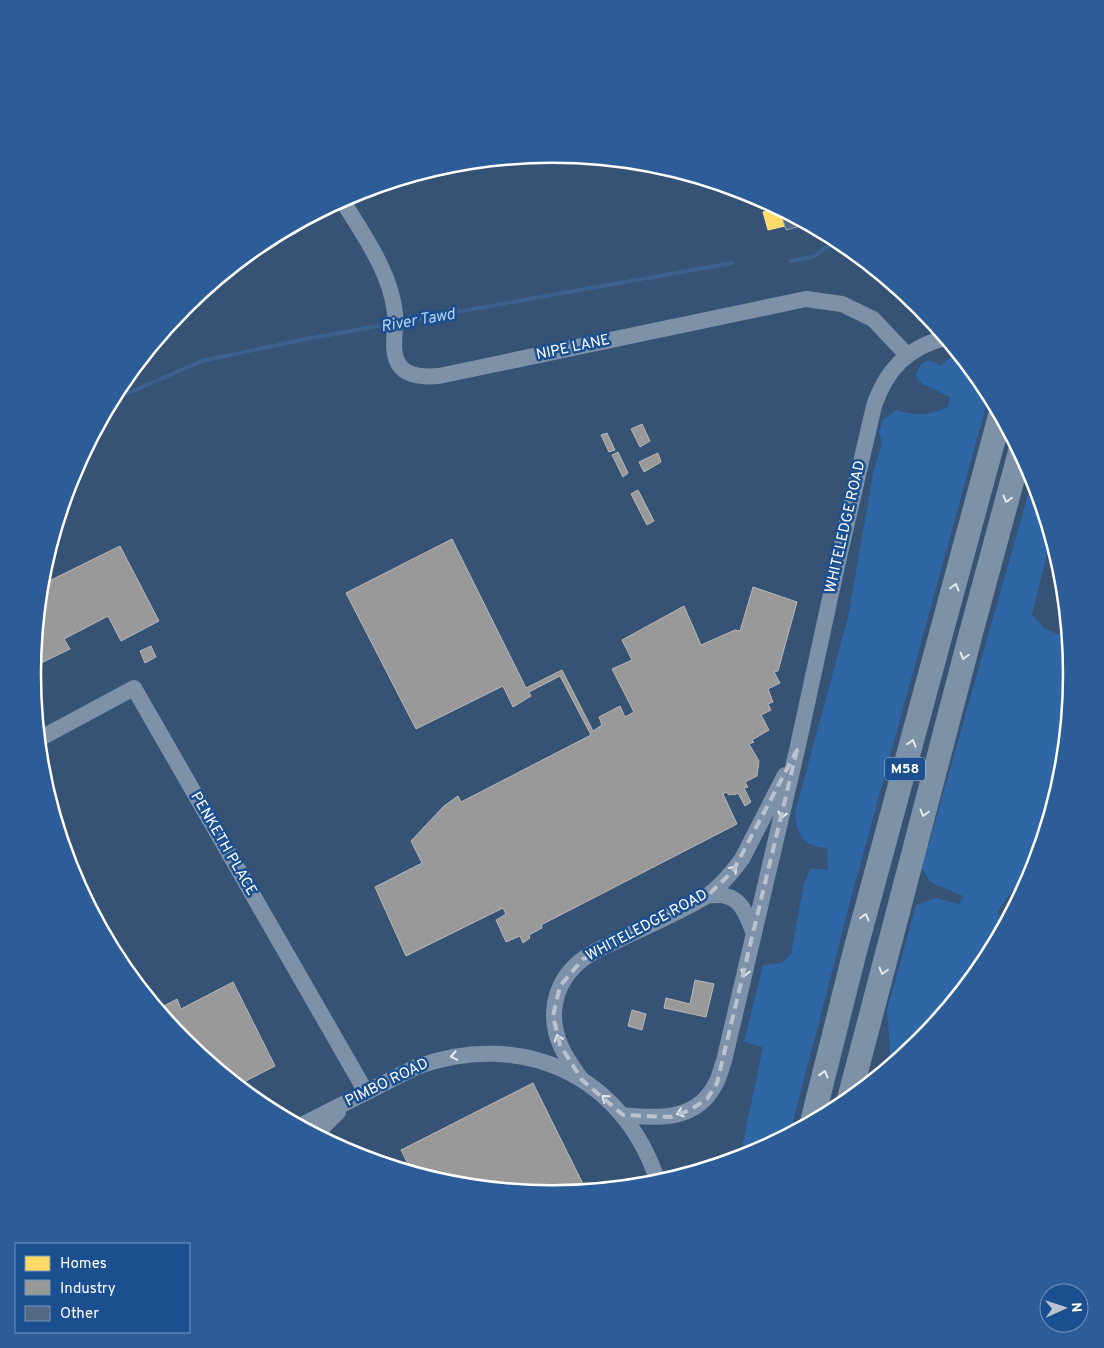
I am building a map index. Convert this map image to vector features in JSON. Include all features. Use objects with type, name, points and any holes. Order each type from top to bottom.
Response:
[{"type":"highway","name":"M58","points":[[815,1111],[858,942],[997,425]]},
{"type":"highway","name":"M58","points":[[852,1087],[973,623],[1017,463]]},
{"type":"street","name":"NIPE LANE","points":[[346,207],[378,260],[392,293],[396,334],[395,352],[400,367],[410,373],[425,377],[439,376],[806,299],[842,304],[873,319],[907,354]]},
{"type":"street","name":"WHITELEDGE ROAD","points":[[622,1114],[654,1118],[670,1117],[690,1110],[707,1098],[717,1083],[724,1061],[797,750],[836,566],[874,406],[887,376],[907,354],[938,340]]},
{"type":"street","name":"PENKETH PLACE","points":[[45,736],[134,688],[361,1095]]},
{"type":"street","name":"WHITELEDGE ROAD","points":[[582,1080],[565,1055],[554,1025],[556,997],[566,976],[574,966],[594,952],[707,896],[733,871],[742,859],[797,750]]},
{"type":"street","points":[[707,896],[717,894],[736,900],[746,912],[754,934]]},
{"type":"street","name":"PIMBO ROAD","points":[[308,1122],[416,1066],[436,1059],[478,1053],[524,1056],[546,1063],[582,1080],[595,1089],[622,1114],[640,1139],[655,1174]]},
{"type":"street","points":[[322,1130],[332,1117],[361,1095]]},
{"type":"highlighted area","points":[[797,750],[717,1083],[707,1099],[690,1110],[670,1117],[623,1115],[582,1080],[560,1045],[553,1016],[560,986],[583,959],[707,896],[733,871]]},
{"type":"shaded area","points":[[952,357],[986,406],[850,902],[792,1124],[742,1148],[763,1047],[744,1042],[763,965],[782,963],[791,954],[804,883],[811,868],[828,870],[827,848],[813,845],[803,839],[798,828],[795,813],[848,617],[874,469],[882,443],[879,432],[883,420],[896,410],[922,414],[948,407],[950,397],[921,383],[916,376],[920,365],[924,362],[930,360],[940,366]]},
{"type":"shaded area","points":[[1029,492],[1048,552],[1032,615],[1045,629],[1061,635],[1062,641],[1062,707],[1053,774],[1036,838],[1018,883],[997,912],[1001,916],[994,929],[977,958],[936,1011],[890,1057],[887,1010],[916,905],[936,898],[959,904],[963,896],[930,882],[922,868]]},
{"type":"building: Homes","points":[[767,211],[783,219],[785,226],[768,230],[763,212]]},
{"type":"building: Industry","points":[[642,424],[650,441],[640,447],[631,429]]},
{"type":"building: Industry","points":[[607,433],[615,450],[609,452],[601,435]]},
{"type":"building: Industry","points":[[618,452],[628,473],[623,477],[612,455]]},
{"type":"building: Industry","points":[[658,453],[661,462],[644,472],[639,462]]},
{"type":"building: Industry","points":[[638,490],[654,521],[647,525],[631,494]]},
{"type":"building: Industry","points":[[452,539],[526,688],[562,670],[593,731],[602,725],[599,717],[620,706],[625,717],[634,712],[612,669],[632,660],[622,640],[684,606],[701,645],[735,630],[740,631],[753,587],[797,602],[778,671],[774,672],[780,683],[768,689],[773,702],[768,704],[771,710],[761,715],[769,730],[752,740],[754,742],[749,744],[759,761],[757,776],[745,782],[748,787],[744,788],[751,802],[745,806],[738,793],[729,795],[726,792],[723,794],[737,824],[541,925],[542,928],[529,935],[530,938],[523,943],[520,936],[506,942],[496,920],[506,914],[503,908],[406,956],[375,887],[422,863],[411,841],[444,806],[458,796],[461,802],[591,735],[560,676],[529,692],[531,696],[513,707],[503,686],[416,729],[346,593]]},
{"type":"building: Industry","points":[[120,546],[159,621],[121,641],[108,616],[64,639],[70,649],[41,663],[42,641],[50,581]]},
{"type":"building: Industry","points":[[151,646],[156,657],[145,663],[140,651]]},
{"type":"building: Industry","points":[[695,980],[714,984],[706,1017],[664,1008],[666,998],[690,1004]]},
{"type":"building: Industry","points":[[233,982],[275,1066],[245,1082],[215,1058],[164,1006],[177,999],[181,1009]]},
{"type":"building: Industry","points":[[632,1010],[646,1014],[642,1030],[628,1026]]},
{"type":"building: Industry","points":[[533,1083],[583,1184],[519,1184],[452,1175],[408,1164],[401,1150]]},
{"type":"building: Other","points":[[783,219],[798,227],[786,230]]},
{"type":"waterway","name":"River Tawd","points":[[791,261],[813,257],[830,245]]},
{"type":"waterway","name":"River Tawd","points":[[400,322],[732,263]]},
{"type":"waterway","name":"River Tawd","points":[[124,395],[202,361],[306,339],[390,324]]}]
